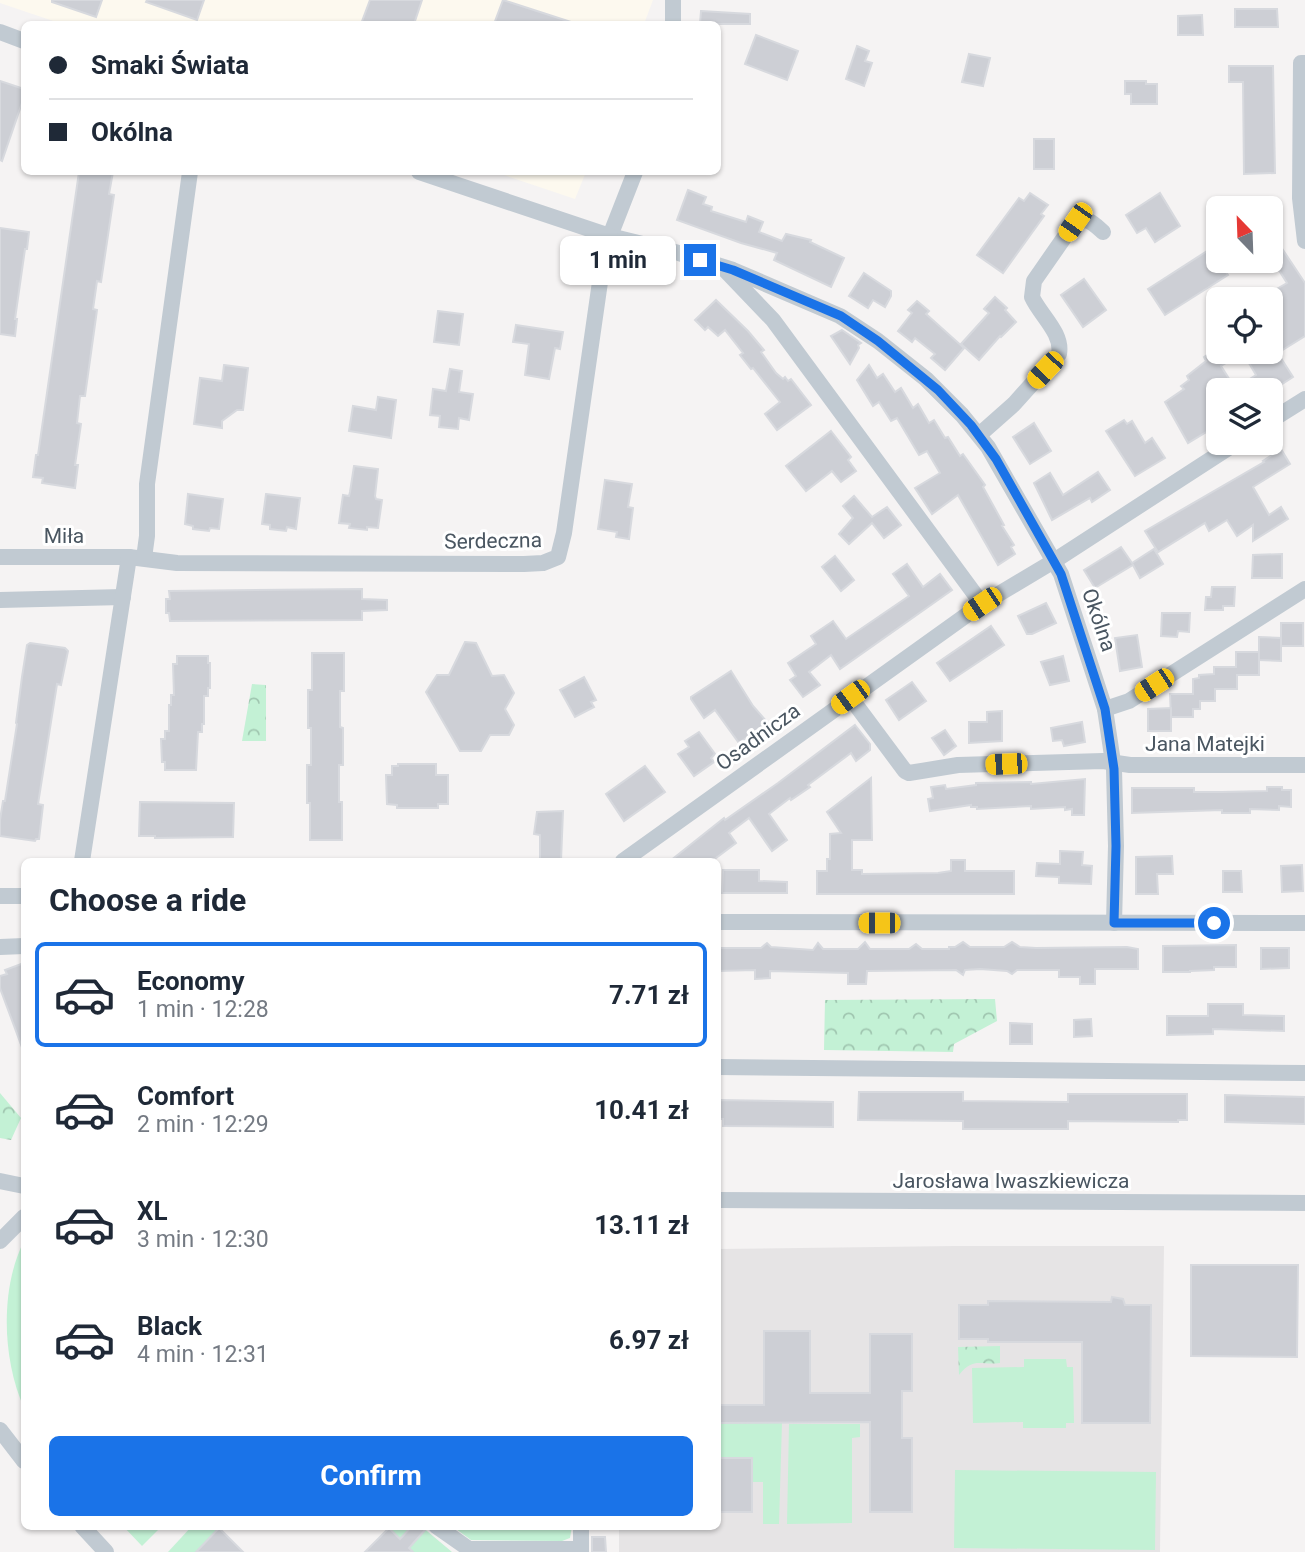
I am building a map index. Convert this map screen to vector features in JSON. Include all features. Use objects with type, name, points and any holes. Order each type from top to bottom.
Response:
[{"type":"street","points":[[673,0],[673,21]]},
{"type":"street","points":[[0,32],[21,40]]},
{"type":"street","points":[[1303,63],[1300,198],[1305,241]]},
{"type":"street","points":[[82,858],[123,597],[147,532],[147,484],[190,175]]},
{"type":"street","name":"Okólna","points":[[428,175],[610,236],[722,267],[804,299],[841,316],[878,341],[926,379],[962,415],[1006,476],[1061,574],[1105,709],[1113,762],[1116,846],[1114,923]]},
{"type":"street","points":[[610,236],[634,175]]},
{"type":"street","points":[[979,435],[1014,404],[1059,354],[1057,338],[1031,297],[1034,281],[1075,222],[1089,221],[1102,232]]},
{"type":"street","name":"Serdeczna","points":[[137,557],[177,563],[524,564],[543,563],[558,557],[565,533],[598,300],[610,236]]},
{"type":"street","name":"Okólna","points":[[722,267],[750,293],[773,320],[982,604]]},
{"type":"street","points":[[1283,413],[1305,399]]},
{"type":"street","name":"Osadnicza","points":[[627,858],[982,604],[1054,561],[1217,455]]},
{"type":"street","name":"Miła","points":[[0,557],[137,557]]},
{"type":"street","points":[[1105,709],[1129,701],[1305,589]]},
{"type":"street","points":[[0,600],[123,597]]},
{"type":"street","name":"Jana Matejki","points":[[850,697],[909,773],[958,765],[1113,762],[1130,765],[1305,765]]},
{"type":"street","points":[[0,896],[21,896]]},
{"type":"street","points":[[721,922],[1305,923]]},
{"type":"street","points":[[0,947],[21,946]]},
{"type":"street","points":[[721,1067],[1305,1073]]},
{"type":"street","points":[[0,1181],[21,1185]]},
{"type":"street","name":"Jarosława Iwaszkiewicza","points":[[721,1200],[1305,1203]]},
{"type":"street","points":[[0,1241],[21,1220]]},
{"type":"street","points":[[0,1430],[21,1457]]},
{"type":"street","points":[[86,1530],[106,1552]]},
{"type":"street","points":[[442,1530],[469,1549],[581,1550],[581,1530]]},
{"type":"shaded area","points":[[0,0],[653,0],[645,21],[53,21],[0,3]]},
{"type":"shaded area","points":[[504,175],[585,175],[575,199]]},
{"type":"shaded area","points":[[1164,1246],[1160,1552],[619,1552],[619,1530],[721,1530],[721,1249]]},
{"type":"green space","points":[[252,684],[266,685],[266,741],[242,741]]},
{"type":"green space","points":[[995,999],[997,1021],[954,1044],[953,1052],[824,1050],[825,1000]]},
{"type":"green space","points":[[0,1093],[21,1118],[11,1140],[0,1138]]},
{"type":"green space","points":[[21,1248],[21,1400],[11,1368],[7,1324],[11,1280]]},
{"type":"green space","points":[[1000,1346],[1000,1363],[974,1364],[959,1375],[958,1347]]},
{"type":"green space","points":[[1024,1359],[1066,1359],[1067,1367],[1073,1367],[1074,1423],[1066,1423],[1066,1428],[1023,1428],[1023,1422],[973,1423],[972,1368],[1024,1367]]},
{"type":"green space","points":[[782,1422],[779,1524],[763,1524],[763,1482],[752,1482],[752,1458],[721,1458],[721,1423]]},
{"type":"green space","points":[[789,1424],[860,1424],[860,1437],[852,1438],[852,1523],[787,1524]]},
{"type":"green space","points":[[955,1470],[1156,1472],[1155,1550],[954,1548]]},
{"type":"green space","points":[[127,1530],[158,1530],[142,1546]]},
{"type":"green space","points":[[188,1530],[218,1530],[205,1552],[168,1552]]},
{"type":"green space","points":[[391,1530],[426,1530],[452,1552],[405,1552],[409,1548]]},
{"type":"green space","points":[[457,1530],[571,1530],[570,1538],[562,1541],[471,1540]]},
{"type":"building","points":[[52,0],[102,0],[96,17]]},
{"type":"building","points":[[204,0],[197,20],[146,2]]},
{"type":"building","points":[[370,0],[422,0],[415,21],[362,21]]},
{"type":"building","points":[[503,0],[568,21],[495,21]]},
{"type":"building","points":[[1235,9],[1277,9],[1278,27],[1235,27]]},
{"type":"building","points":[[701,11],[750,14],[750,24],[700,21]]},
{"type":"building","points":[[1202,15],[1203,35],[1178,35],[1178,16]]},
{"type":"building","points":[[756,35],[798,51],[787,80],[745,64]]},
{"type":"building","points":[[857,46],[869,51],[865,61],[872,63],[864,86],[846,79]]},
{"type":"building","points":[[969,54],[990,58],[983,86],[962,82]]},
{"type":"building","points":[[1229,66],[1273,66],[1275,173],[1244,174],[1243,82],[1229,82]]},
{"type":"building","points":[[0,81],[21,88],[21,106],[2,161]]},
{"type":"building","points":[[1125,81],[1157,84],[1157,104],[1131,104],[1131,94],[1125,94]]},
{"type":"building","points":[[1034,139],[1054,139],[1054,169],[1034,169]]},
{"type":"building","points":[[79,175],[112,175],[109,194],[114,195],[101,282],[97,281],[93,309],[97,310],[85,396],[80,396],[77,423],[81,424],[75,465],[78,465],[75,488],[42,483],[43,478],[33,477]]},
{"type":"building","points":[[688,190],[706,197],[703,204],[712,207],[711,211],[746,222],[748,216],[763,222],[759,232],[782,241],[786,234],[811,240],[810,242],[844,258],[831,287],[774,260],[777,253],[677,220]]},
{"type":"building","points":[[1030,193],[1048,205],[1041,214],[1044,216],[1003,273],[977,255],[1019,198],[1024,201]]},
{"type":"building","points":[[1160,193],[1180,226],[1155,242],[1146,228],[1137,233],[1126,215]]},
{"type":"building","points":[[0,228],[29,232],[15,319],[15,336],[0,334]]},
{"type":"building","points":[[1283,250],[1305,283],[1305,336],[1283,350],[1283,287],[1280,287],[1287,283],[1281,273],[1283,273]]},
{"type":"building","points":[[1206,252],[1206,273],[1228,275],[1165,315],[1148,289]]},
{"type":"building","points":[[864,273],[891,291],[885,307],[873,300],[868,308],[849,296]]},
{"type":"building","points":[[1084,279],[1106,310],[1083,327],[1061,295]]},
{"type":"building","points":[[995,297],[1007,308],[1005,310],[1016,322],[979,360],[961,344],[989,313],[984,309]]},
{"type":"building","points":[[716,300],[764,350],[761,352],[776,373],[788,381],[791,379],[811,405],[777,430],[765,414],[780,402],[740,355],[743,353],[725,330],[718,336],[708,327],[705,330],[695,320]]},
{"type":"building","points":[[917,301],[929,311],[926,314],[964,348],[945,370],[931,358],[935,354],[915,338],[912,342],[898,331],[912,313],[908,310]]},
{"type":"building","points":[[438,311],[463,314],[459,345],[434,342]]},
{"type":"building","points":[[516,325],[563,332],[560,349],[555,348],[549,379],[525,375],[529,344],[513,342]]},
{"type":"building","points":[[842,330],[861,343],[850,364],[831,336]]},
{"type":"building","points":[[1206,361],[1206,364],[1224,364],[1221,366],[1229,378],[1206,378],[1206,432],[1188,443],[1165,402],[1184,389],[1181,386],[1189,380],[1187,376]]},
{"type":"building","points":[[1283,361],[1293,377],[1283,384],[1283,378],[1251,378],[1256,375],[1250,364],[1283,364]]},
{"type":"building","points":[[224,365],[248,368],[243,410],[237,410],[222,421],[222,428],[194,424],[200,378],[222,381]]},
{"type":"building","points":[[869,365],[877,378],[883,374],[895,392],[901,388],[913,408],[918,404],[929,423],[934,420],[960,456],[963,454],[985,485],[983,487],[1014,545],[1011,547],[1015,554],[998,565],[958,495],[932,514],[915,488],[940,473],[927,451],[919,455],[897,418],[891,421],[879,402],[873,406],[857,380]]},
{"type":"building","points":[[450,369],[462,371],[459,392],[473,394],[469,420],[459,418],[458,429],[439,427],[440,416],[430,415],[433,389],[446,391]]},
{"type":"building","points":[[378,397],[396,400],[391,438],[349,431],[353,406],[376,410]]},
{"type":"building","points":[[1124,420],[1127,424],[1132,421],[1145,443],[1152,438],[1165,458],[1135,476],[1106,431]]},
{"type":"building","points":[[1034,423],[1051,451],[1030,464],[1013,437]]},
{"type":"building","points":[[831,431],[851,457],[848,460],[856,471],[841,482],[832,471],[806,491],[786,466]]},
{"type":"building","points":[[1283,452],[1290,464],[1253,487],[1269,515],[1281,507],[1288,519],[1253,541],[1253,525],[1237,536],[1227,520],[1209,531],[1205,523],[1158,552],[1145,531],[1272,455],[1283,455]]},
{"type":"building","points":[[354,466],[378,469],[375,496],[376,499],[382,500],[378,528],[349,528],[350,524],[339,523],[343,495],[349,496]]},
{"type":"building","points":[[1098,472],[1110,490],[1092,502],[1090,498],[1052,520],[1034,483],[1050,473],[1063,495]]},
{"type":"building","points":[[605,480],[632,484],[628,507],[633,508],[629,539],[616,537],[617,532],[598,529]]},
{"type":"building","points":[[188,494],[223,499],[219,529],[193,529],[193,526],[185,524]]},
{"type":"building","points":[[266,494],[300,498],[296,529],[270,529],[270,525],[262,524]]},
{"type":"building","points":[[854,496],[872,517],[887,507],[901,525],[884,538],[872,523],[849,544],[839,534],[853,518],[843,506]]},
{"type":"building","points":[[1121,547],[1132,563],[1154,549],[1163,564],[1140,578],[1133,565],[1095,588],[1084,570]]},
{"type":"building","points":[[1282,554],[1282,578],[1252,578],[1253,555]]},
{"type":"building","points":[[835,556],[854,580],[841,591],[822,567]]},
{"type":"building","points":[[907,564],[923,587],[940,574],[952,590],[840,669],[831,655],[809,672],[820,685],[803,697],[790,680],[796,676],[788,663],[816,644],[811,636],[833,621],[846,639],[909,596],[893,574]]},
{"type":"building","points":[[1212,587],[1235,587],[1234,606],[1223,606],[1223,610],[1205,610],[1206,597],[1211,597]]},
{"type":"building","points":[[362,589],[362,599],[387,600],[387,610],[362,611],[362,620],[170,621],[169,613],[166,613],[169,591]]},
{"type":"building","points":[[1046,603],[1056,623],[1027,634],[1018,616]]},
{"type":"building","points":[[1162,613],[1190,613],[1189,632],[1178,631],[1177,637],[1161,636]]},
{"type":"building","points":[[1281,623],[1303,623],[1303,646],[1281,646]]},
{"type":"building","points":[[991,626],[1004,645],[950,681],[937,663]]},
{"type":"building","points":[[1137,635],[1142,667],[1120,671],[1115,638]]},
{"type":"building","points":[[1259,637],[1281,638],[1281,661],[1259,660]]},
{"type":"building","points":[[465,642],[476,643],[492,676],[504,675],[514,693],[505,709],[514,725],[509,735],[490,735],[481,751],[460,751],[426,692],[437,675],[449,675]]},
{"type":"building","points":[[30,643],[65,648],[68,651],[61,685],[57,684],[38,804],[43,805],[39,839],[35,841],[0,836],[0,820],[17,724],[22,677],[27,645]]},
{"type":"building","points":[[1236,652],[1259,652],[1259,675],[1237,675],[1237,689],[1215,689],[1215,701],[1200,701],[1200,709],[1193,709],[1193,717],[1171,717],[1170,694],[1193,694],[1193,679],[1199,678],[1199,675],[1214,674],[1214,667],[1236,667]]},
{"type":"building","points":[[312,653],[344,653],[344,691],[340,691],[343,765],[339,765],[342,840],[310,840],[307,765],[311,765],[308,690],[312,690]]},
{"type":"building","points":[[177,656],[208,656],[210,663],[210,688],[208,696],[204,696],[204,724],[202,732],[198,732],[196,770],[165,770],[165,762],[162,762],[161,739],[165,739],[165,731],[169,731],[169,705],[171,695],[174,695],[173,664],[177,664]]},
{"type":"building","points":[[1063,656],[1069,681],[1050,685],[1041,662]]},
{"type":"building","points":[[731,671],[753,706],[768,723],[739,743],[715,710],[704,718],[691,699]]},
{"type":"building","points":[[584,677],[596,700],[591,702],[594,707],[575,717],[560,690]]},
{"type":"building","points":[[912,682],[926,701],[899,720],[886,700]]},
{"type":"building","points":[[1171,708],[1171,731],[1148,731],[1148,709]]},
{"type":"building","points":[[1002,711],[1002,741],[969,743],[969,722],[987,722],[987,712]]},
{"type":"building","points":[[1082,722],[1085,742],[1064,746],[1062,740],[1053,741],[1051,728]]},
{"type":"building","points":[[855,725],[870,744],[870,750],[856,761],[851,753],[808,785],[810,787],[769,814],[787,840],[772,851],[749,818],[729,833],[736,843],[716,858],[674,858],[724,818],[725,820]]},
{"type":"building","points":[[945,730],[956,746],[944,755],[932,738]]},
{"type":"building","points":[[699,732],[715,754],[711,758],[714,762],[694,776],[678,754],[689,747],[685,741]]},
{"type":"building","points":[[436,764],[436,775],[448,775],[448,804],[438,804],[438,808],[397,808],[397,805],[387,804],[386,775],[392,775],[392,766]]},
{"type":"building","points":[[645,766],[665,792],[624,821],[606,794]]},
{"type":"building","points":[[871,778],[872,840],[852,840],[852,870],[862,870],[862,874],[938,873],[951,871],[951,860],[965,860],[965,871],[1014,871],[1014,894],[817,894],[817,871],[827,871],[827,859],[830,859],[830,834],[841,833],[827,812]]},
{"type":"building","points":[[1085,779],[1084,815],[1072,815],[1072,809],[1065,810],[1065,807],[1031,809],[1031,806],[977,809],[971,805],[930,811],[928,799],[933,798],[931,787],[945,785],[946,789],[976,783],[1031,784]]},
{"type":"building","points":[[1267,787],[1291,790],[1291,807],[1279,806],[1279,810],[1250,809],[1250,813],[1222,813],[1222,810],[1132,813],[1132,788],[1194,788],[1194,792],[1222,792],[1267,791]]},
{"type":"building","points":[[140,802],[234,803],[233,837],[139,836]]},
{"type":"building","points":[[563,811],[561,858],[540,858],[540,835],[534,834],[537,812]]},
{"type":"building","points":[[1060,851],[1083,852],[1082,865],[1092,866],[1091,884],[1059,883],[1059,877],[1036,876],[1037,863],[1060,864]]},
{"type":"building","points":[[1172,856],[1173,874],[1157,874],[1158,894],[1136,894],[1136,857]]},
{"type":"building","points":[[1302,865],[1303,891],[1282,892],[1281,866]]},
{"type":"building","points":[[723,870],[759,870],[759,881],[787,882],[787,893],[722,893]]},
{"type":"building","points":[[1223,871],[1241,871],[1242,892],[1223,892]]},
{"type":"building","points":[[865,942],[870,949],[909,949],[916,944],[922,949],[949,949],[963,942],[970,947],[1004,947],[1012,942],[1020,947],[1036,948],[1127,947],[1138,949],[1138,969],[1095,969],[1095,984],[1080,984],[1080,977],[1059,977],[1059,970],[1017,970],[1012,974],[1007,971],[980,969],[965,970],[963,975],[956,970],[867,971],[866,984],[848,984],[848,973],[770,971],[770,978],[755,979],[755,970],[721,971],[721,948],[761,948],[767,943],[771,947],[813,950],[818,943],[823,949],[858,949]]},
{"type":"building","points":[[1236,945],[1236,967],[1163,972],[1163,946]]},
{"type":"building","points":[[1261,948],[1289,948],[1289,968],[1261,969]]},
{"type":"building","points":[[21,964],[21,1045],[0,988],[0,976],[7,974],[5,970]]},
{"type":"building","points":[[1208,1004],[1243,1004],[1243,1015],[1284,1016],[1284,1031],[1213,1029],[1213,1034],[1167,1035],[1167,1016],[1208,1016]]},
{"type":"building","points":[[1091,1019],[1092,1036],[1074,1037],[1074,1020]]},
{"type":"building","points":[[1010,1023],[1032,1024],[1032,1044],[1010,1044]]},
{"type":"building","points":[[859,1092],[963,1092],[963,1101],[1068,1102],[1068,1094],[1187,1094],[1187,1120],[1068,1121],[1068,1129],[963,1129],[963,1121],[858,1120]]},
{"type":"building","points":[[1225,1095],[1305,1097],[1305,1124],[1225,1122]]},
{"type":"building","points":[[721,1100],[833,1102],[833,1127],[723,1126]]},
{"type":"building","points":[[1191,1265],[1298,1265],[1297,1357],[1191,1356]]},
{"type":"building","points":[[1112,1297],[1123,1299],[1125,1305],[1151,1305],[1150,1423],[1082,1423],[1082,1342],[988,1342],[988,1339],[959,1339],[959,1305],[988,1305],[988,1301],[1111,1302]]},
{"type":"building","points":[[764,1331],[810,1331],[810,1393],[870,1393],[870,1334],[912,1334],[912,1391],[902,1391],[902,1438],[912,1438],[912,1512],[870,1512],[870,1422],[721,1423],[721,1405],[764,1405]]},
{"type":"building","points":[[721,1458],[752,1458],[752,1512],[721,1512]]},
{"type":"building","points":[[217,1530],[221,1530],[243,1552],[196,1552]]},
{"type":"building","points":[[387,1530],[391,1530],[400,1539],[408,1530],[425,1530],[409,1548],[413,1552],[365,1552]]},
{"type":"building","points":[[592,1537],[605,1537],[606,1552],[592,1552]]},
{"type":"route","points":[[700,260],[733,270],[841,316],[926,379],[979,435],[1006,476],[1061,574],[1105,709],[1114,769],[1114,923],[1214,923]]}]
